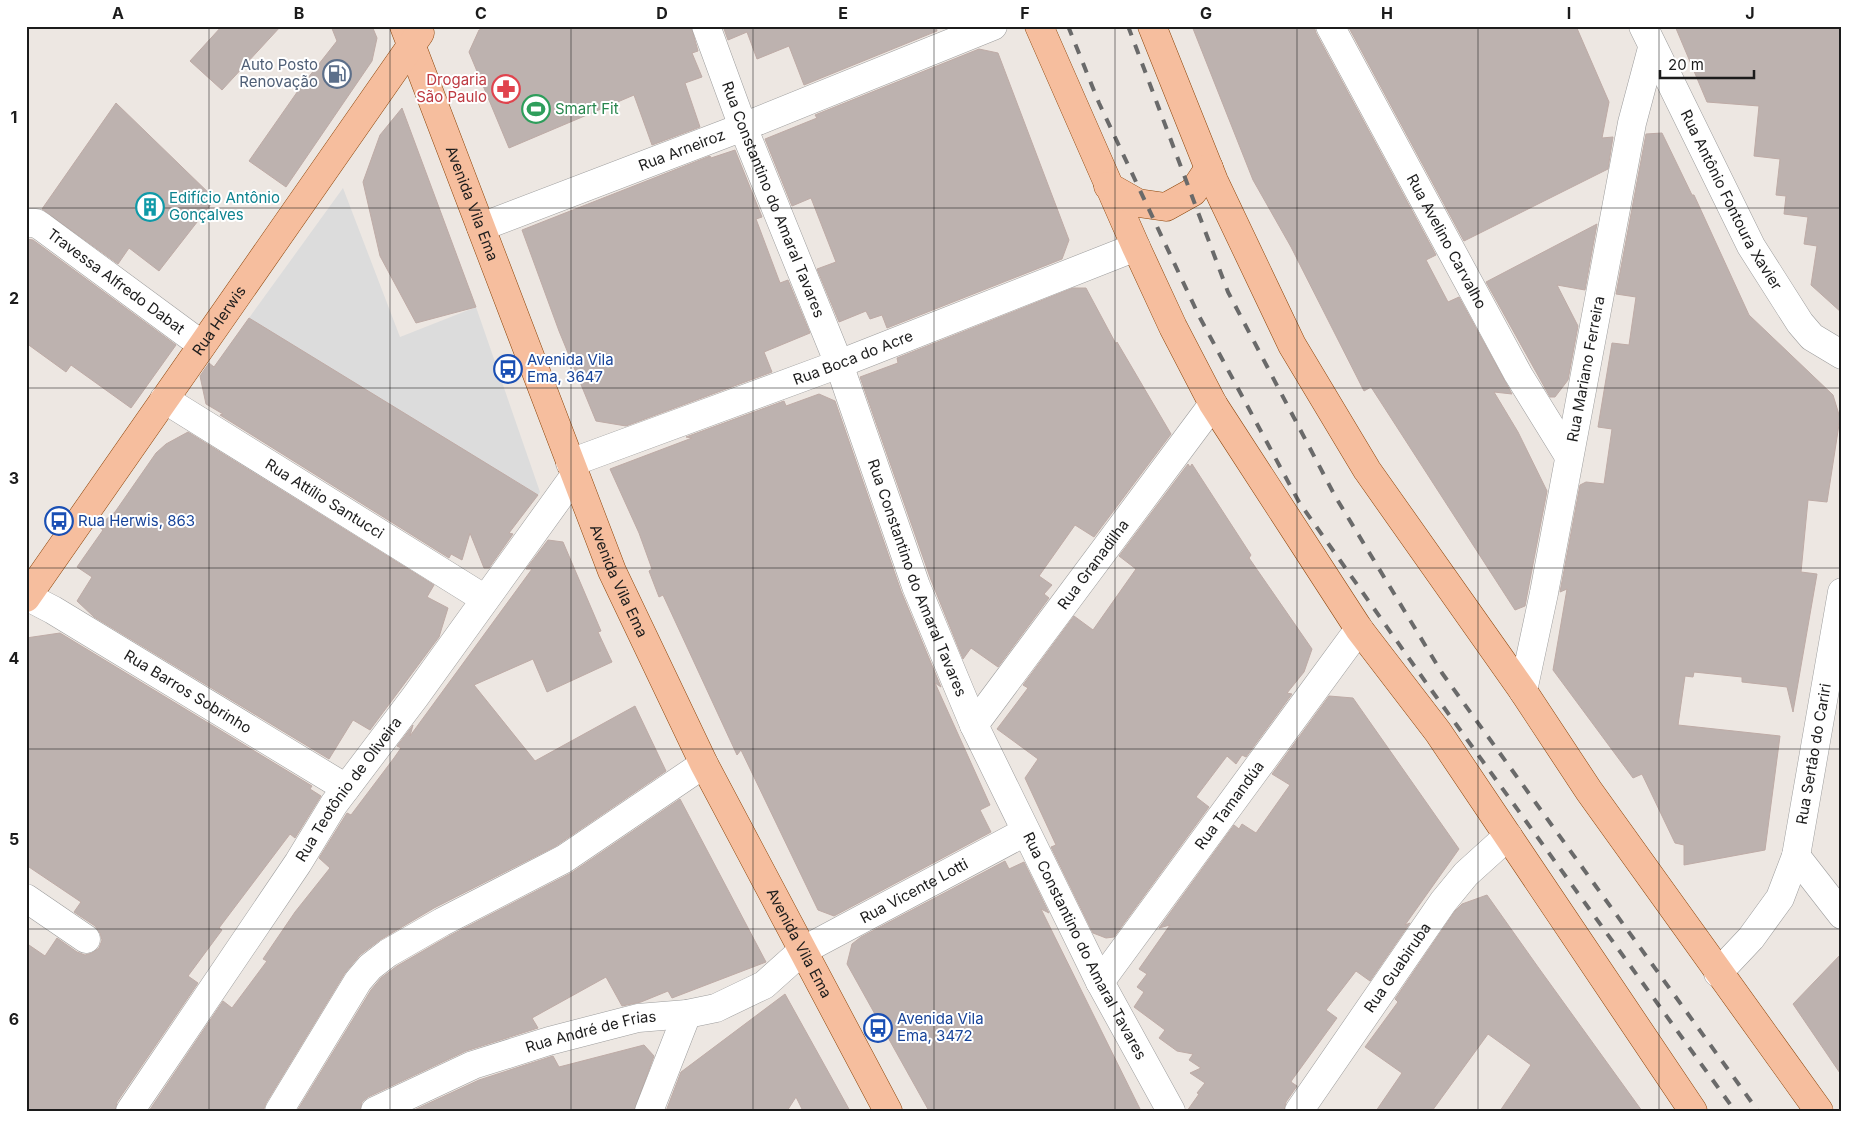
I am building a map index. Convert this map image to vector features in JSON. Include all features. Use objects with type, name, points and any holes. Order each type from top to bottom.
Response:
[{"type":"main road","points":[[1039,26],[1136,247],[1173,327],[1213,404],[1359,629],[1438,732],[1693,1111]]},
{"type":"main road","points":[[1152,26],[1209,168],[1292,345],[1357,453],[1461,607],[1523,691],[1589,791],[1819,1111]]},
{"type":"main road","name":"Avenida Vila Ema","points":[[414,32],[481,226],[612,571],[704,764],[888,1111]]},
{"type":"main road","name":"Rua Herwis","points":[[26,597],[202,345],[414,32]]},
{"type":"main road","points":[[1108,186],[1138,203],[1166,207],[1193,192],[1209,168]]},
{"type":"street","name":"Rua Constantino do Amaral Tavares","points":[[706,26],[743,127],[838,364],[916,586],[974,724],[1025,832],[1100,982],[1171,1111]]},
{"type":"street","name":"Rua Arneiroz","points":[[481,226],[743,127],[993,26]]},
{"type":"street","name":"Rua Avelino Carvalho","points":[[1330,26],[1518,374],[1568,455]]},
{"type":"street","name":"Rua Mariano Ferreira","points":[[1523,691],[1648,37]]},
{"type":"street","name":"Rua Antônio Fontoura Xavier","points":[[1648,37],[1751,246],[1800,323],[1812,337],[1842,355]]},
{"type":"street","name":"Travessa Alfredo Dabat","points":[[26,223],[36,223],[42,227],[202,345]]},
{"type":"street","name":"Rua Boca do Acre","points":[[572,469],[1136,247]]},
{"type":"street","name":"Rua Attílio Santucci","points":[[164,399],[485,599]]},
{"type":"street","name":"Rua Granadilha","points":[[974,724],[1213,404]]},
{"type":"street","name":"Rua Teotônio de Oliveira","points":[[130,1111],[346,788],[485,599],[572,469]]},
{"type":"street","name":"Rua Sertão do Cariri","points":[[1718,973],[1751,938],[1780,898],[1796,856],[1835,676],[1842,592]]},
{"type":"street","name":"Rua Barros Sobrinho","points":[[26,597],[53,610],[346,788]]},
{"type":"street","name":"Rua Tamandúa","points":[[1100,982],[1359,629]]},
{"type":"street","points":[[278,1111],[358,981],[370,967],[442,922],[564,859],[704,764]]},
{"type":"street","name":"Rua Vicente Lotti","points":[[802,951],[1025,832]]},
{"type":"street","name":"Rua Guabiruba","points":[[1298,1111],[1443,902],[1466,874],[1508,836]]},
{"type":"street","points":[[1796,856],[1842,915]]},
{"type":"street","points":[[26,898],[86,939]]},
{"type":"street","name":"Rua André de Frias","points":[[375,1111],[473,1065],[549,1040],[638,1018],[687,1014],[716,1008],[764,985],[802,951]]},
{"type":"street","points":[[649,1111],[687,1014]]},
{"type":"shaded area","points":[[343,188],[400,337],[476,307],[540,492],[538,495],[249,318]]},
{"type":"building","points":[[222,26],[281,26],[222,90],[190,61]]},
{"type":"building","points":[[331,26],[372,26],[377,38],[372,61],[286,187],[249,161],[300,88],[337,41]]},
{"type":"building","points":[[489,26],[691,26],[698,51],[692,53],[702,77],[685,83],[700,127],[652,145],[634,95],[509,148],[469,52],[479,30]]},
{"type":"building","points":[[723,26],[936,26],[937,31],[804,85],[789,46],[757,59],[747,32],[728,40]]},
{"type":"building","points":[[1192,26],[1314,26],[1316,33],[1436,255],[1426,260],[1448,302],[1459,297],[1512,394],[1494,392],[1518,432],[1547,491],[1525,606],[1515,610],[1371,387],[1364,391],[1291,247],[1253,180]]},
{"type":"building","points":[[1348,26],[1576,26],[1609,102],[1602,138],[1613,137],[1608,169],[1464,241]]},
{"type":"building","points":[[1675,26],[1842,26],[1842,313],[1811,285],[1817,246],[1804,244],[1808,217],[1784,214],[1786,196],[1776,195],[1780,159],[1754,156],[1759,106],[1707,102]]},
{"type":"building","points":[[979,49],[998,53],[1069,240],[1062,259],[887,328],[882,315],[870,319],[866,311],[839,322],[817,269],[836,262],[811,198],[792,206],[765,139],[817,118],[815,115]]},
{"type":"building","points":[[116,103],[215,199],[159,271],[129,248],[118,264],[42,209]]},
{"type":"building","points":[[402,108],[476,307],[416,323],[380,256],[363,182],[380,135]]},
{"type":"building","points":[[1662,133],[1692,195],[1694,195],[1749,315],[1833,395],[1840,418],[1827,502],[1808,500],[1801,572],[1817,574],[1793,712],[1787,687],[1742,682],[1742,677],[1694,672],[1693,677],[1685,676],[1678,725],[1780,736],[1765,850],[1684,865],[1684,845],[1675,843],[1642,774],[1633,778],[1553,670],[1567,589],[1560,592],[1580,485],[1586,482],[1604,484],[1612,429],[1598,427],[1612,343],[1629,345],[1636,297],[1616,294],[1646,134]]},
{"type":"building","points":[[735,150],[762,217],[756,219],[780,283],[788,280],[810,333],[764,352],[772,372],[626,426],[596,421],[559,331],[522,230],[710,156],[711,158]]},
{"type":"building","points":[[1597,224],[1585,290],[1557,285],[1578,326],[1568,380],[1555,397],[1550,397],[1486,282]]},
{"type":"building","points":[[26,239],[33,240],[176,345],[131,408],[71,365],[66,372],[26,343]]},
{"type":"building","points":[[1073,288],[1086,288],[1116,344],[1117,342],[1171,434],[1094,537],[1075,525],[1039,576],[1052,585],[1044,594],[1049,598],[998,667],[971,648],[963,659],[931,580],[860,377],[898,363],[897,358]]},
{"type":"building","points":[[249,318],[538,495],[509,533],[513,534],[489,568],[484,568],[470,533],[462,560],[451,554],[449,558],[220,415],[223,414],[206,404],[200,376],[209,363],[214,367]]},
{"type":"building","points":[[819,394],[835,401],[901,591],[941,687],[935,683],[990,805],[980,810],[991,832],[834,916],[818,910],[741,750],[737,755],[663,595],[659,597],[649,571],[652,569],[639,533],[610,469],[692,438],[686,437],[784,401],[786,406]]},
{"type":"building","points":[[188,432],[434,585],[427,597],[448,608],[439,637],[370,730],[353,720],[329,759],[94,617],[77,601],[92,577],[77,567],[103,530],[98,526],[115,512],[156,453],[166,444]]},
{"type":"building","points":[[1188,464],[1190,467],[1192,464],[1251,555],[1249,558],[1312,649],[1304,672],[1287,693],[1292,694],[1246,757],[1242,755],[1236,764],[1227,756],[1196,797],[1209,807],[1114,937],[1106,938],[1093,933],[1051,847],[1056,845],[1025,778],[1038,759],[997,729],[1028,688],[1023,685],[1074,616],[1093,630],[1136,569],[1119,556]]},
{"type":"building","points":[[548,540],[563,542],[601,631],[598,632],[612,662],[547,692],[533,659],[474,685],[535,761],[635,706],[666,771],[556,846],[434,908],[380,940],[360,955],[345,973],[266,1103],[263,1111],[149,1111],[223,1001],[232,1008],[267,961],[263,959],[295,912],[330,868],[319,858],[347,813],[351,815],[394,758],[401,748],[397,746],[413,725],[410,736],[532,569],[526,569]]},
{"type":"building","points":[[60,633],[312,786],[310,789],[321,796],[295,838],[290,834],[219,928],[222,930],[188,976],[198,983],[117,1102],[115,1111],[26,1111],[26,943],[45,956],[57,938],[77,952],[85,955],[99,948],[102,940],[95,926],[74,912],[81,902],[26,865],[26,638]]},
{"type":"building","points":[[1329,696],[1353,698],[1459,849],[1405,925],[1410,923],[1370,981],[1356,971],[1326,1010],[1337,1018],[1292,1080],[1291,1082],[1297,1086],[1286,1102],[1284,1111],[1187,1111],[1205,1083],[1190,1073],[1201,1068],[1189,1060],[1193,1054],[1177,1051],[1159,1038],[1165,1030],[1134,1007],[1144,992],[1137,987],[1147,974],[1139,969],[1170,925],[1159,928],[1234,825],[1239,829],[1242,824],[1256,833],[1290,785],[1272,774]]},
{"type":"building","points":[[680,799],[766,962],[672,998],[668,991],[641,1002],[622,1006],[606,977],[532,1018],[538,1028],[466,1051],[368,1097],[362,1102],[360,1111],[297,1111],[371,990],[381,978],[397,966],[449,936],[571,873]]},
{"type":"building","points":[[1005,861],[1009,869],[1024,862],[1049,913],[1041,909],[1141,1111],[929,1111],[847,964],[852,944],[861,937]]},
{"type":"building","points":[[1487,895],[1642,1111],[1500,1111],[1531,1065],[1488,1034],[1432,1111],[1376,1111],[1402,1073],[1365,1047],[1398,1002],[1395,999],[1455,911],[1462,904]]},
{"type":"building","points":[[1842,953],[1842,1076],[1793,1004]]},
{"type":"building","points":[[785,994],[850,1111],[803,1111],[796,1097],[787,1111],[666,1111],[681,1072]]},
{"type":"building","points":[[644,1045],[654,1056],[634,1111],[412,1111],[479,1080],[553,1056],[559,1067]]},
{"type":"railway","points":[[1068,26],[1099,103],[1199,316],[1299,502],[1427,684],[1735,1111]]},
{"type":"railway","points":[[1128,26],[1228,292],[1335,496],[1442,673],[1758,1111]]},
{"type":"place","name":"Auto Posto Renovação","points":[[337,74]]},
{"type":"place","name":"Drogaria São Paulo","points":[[506,89]]},
{"type":"place","name":"Smart Fit","points":[[536,109]]},
{"type":"place","name":"Edifício Antônio Gonçalves","points":[[150,207]]},
{"type":"place","name":"Avenida Vila Ema, 3647","points":[[508,369]]},
{"type":"place","name":"Rua Herwis, 863","points":[[59,521]]},
{"type":"place","name":"Avenida Vila Ema, 3472","points":[[878,1028]]}]
